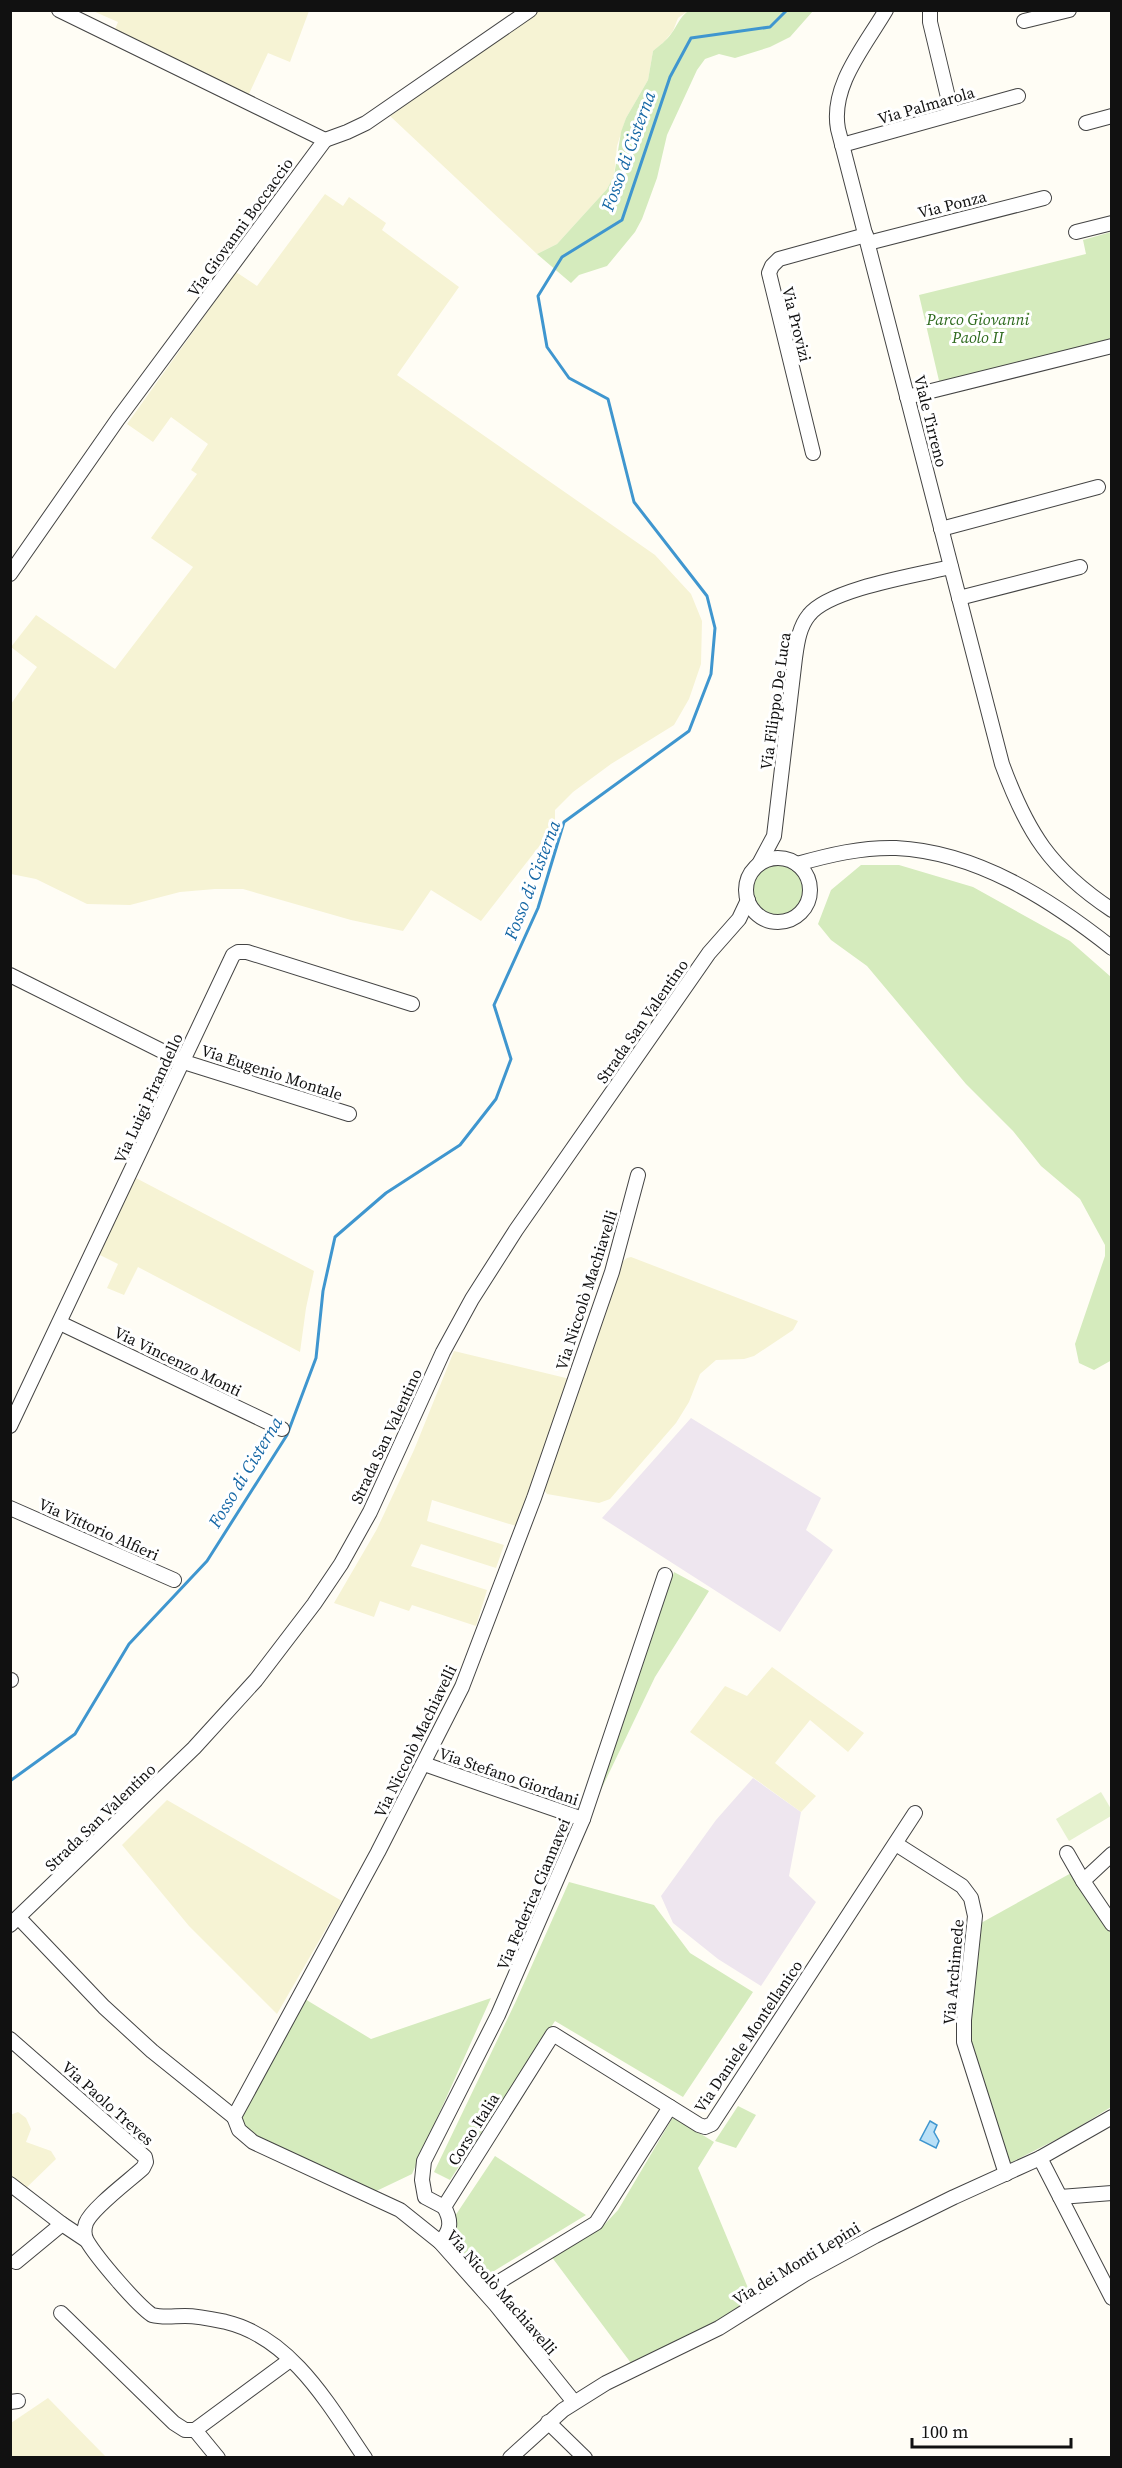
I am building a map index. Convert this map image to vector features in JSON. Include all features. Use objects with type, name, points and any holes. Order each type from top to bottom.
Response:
[{"type":"street","points":[[59,10],[325,140],[370,120],[531,10]]},
{"type":"street","name":"Viale Tirreno","points":[[886,10],[840,93],[837,119],[842,145],[1002,764],[1021,812],[1038,843],[1063,872],[1112,910]]},
{"type":"street","points":[[930,10],[930,22],[952,114]]},
{"type":"street","points":[[1024,21],[1069,10]]},
{"type":"street","name":"Via Palmarola","points":[[842,145],[1018,96]]},
{"type":"street","points":[[1086,123],[1112,116]]},
{"type":"street","name":"Via Giovanni Boccaccio","points":[[10,574],[118,419],[325,140]]},
{"type":"street","name":"Via Ponza","points":[[866,239],[1044,198]]},
{"type":"street","points":[[1076,232],[1112,223]]},
{"type":"street","name":"Via Provizi","points":[[813,453],[769,283],[769,270],[779,259],[866,239]]},
{"type":"street","points":[[907,397],[1112,346]]},
{"type":"street","points":[[941,530],[1098,487]]},
{"type":"street","name":"Via Filippo De Luca","points":[[774,836],[798,638],[808,617],[821,604],[842,595],[951,567]]},
{"type":"street","points":[[959,598],[1080,567]]},
{"type":"street","points":[[774,836],[783,859]]},
{"type":"street","points":[[759,915],[748,900],[748,880],[774,836]]},
{"type":"street","points":[[759,864],[768,859],[783,859],[797,864],[825,856],[877,848],[896,848],[954,859],[1002,877],[1040,896],[1112,948]]},
{"type":"street","points":[[808,880],[825,856]]},
{"type":"street","points":[[739,918],[759,915],[778,922],[797,915],[808,900],[808,880],[797,864]]},
{"type":"street","name":"Strada San Valentino","points":[[15,1921],[194,1748],[256,1680],[308,1613],[335,1574],[366,1520],[443,1352],[492,1267],[710,953],[739,918],[748,900]]},
{"type":"street","name":"Via Luigi Pirandello","points":[[10,1426],[184,1062],[229,960],[238,952],[247,952],[412,1005]]},
{"type":"street","name":"Via Eugenio Montale","points":[[10,975],[184,1062],[349,1114]]},
{"type":"street","name":"Via Niccolò Machiavelli","points":[[234,2117],[373,1863],[462,1687],[534,1498],[612,1272],[638,1175]]},
{"type":"street","name":"Via Vincenzo Monti","points":[[60,1323],[282,1429]]},
{"type":"street","name":"Via Vittorio Alfieri","points":[[10,1508],[174,1581]]},
{"type":"street","name":"Via Federica Ciannavei","points":[[444,2207],[425,2197],[422,2180],[424,2161],[498,2015],[583,1819],[665,1575]]},
{"type":"street","name":"Via Stefano Giordani","points":[[424,1764],[583,1819]]},
{"type":"street","name":"Via Daniele Montellanico","points":[[553,2034],[701,2126],[712,2124],[915,1813]]},
{"type":"street","name":"Via Archimede","points":[[896,1844],[962,1886],[971,1898],[975,1916],[964,2020],[964,2042],[1006,2174]]},
{"type":"street","points":[[1067,1853],[1112,1924]]},
{"type":"street","points":[[1083,1881],[1112,1854]]},
{"type":"street","points":[[15,1921],[152,2051],[234,2117]]},
{"type":"street","name":"Corso Italia","points":[[444,2207],[553,2034]]},
{"type":"street","name":"Via Paolo Treves","points":[[10,2039],[142,2152],[146,2159],[143,2168],[91,2215],[85,2227],[86,2240]]},
{"type":"street","points":[[484,2291],[596,2223],[669,2107]]},
{"type":"street","name":"Via Nicolò Machiavelli","points":[[234,2117],[242,2133],[257,2145],[400,2210],[440,2242],[484,2291],[574,2402]]},
{"type":"street","name":"Via dei Monti Lepini","points":[[510,2457],[574,2402],[622,2374],[718,2328],[805,2274],[875,2236],[1040,2158],[1112,2117]]},
{"type":"street","points":[[1040,2158],[1112,2298]]},
{"type":"street","points":[[10,2184],[86,2240],[152,2315],[201,2317],[238,2325],[266,2338],[290,2360],[328,2404],[365,2457]]},
{"type":"street","points":[[1059,2197],[1112,2193]]},
{"type":"street","points":[[440,2242],[448,2234],[450,2224],[444,2207]]},
{"type":"street","points":[[16,2262],[62,2224]]},
{"type":"street","points":[[61,2313],[174,2423],[185,2430],[195,2430],[290,2360]]},
{"type":"street","points":[[548,2422],[585,2457]]},
{"type":"street","points":[[195,2430],[218,2457]]},
{"type":"shaded area","points":[[93,11],[309,11],[290,62],[268,53],[248,96],[114,32],[118,22]]},
{"type":"shaded area","points":[[537,11],[688,11],[678,18],[673,31],[653,51],[648,80],[626,118],[617,146],[614,176],[607,189],[557,244],[537,254],[390,116]]},
{"type":"shaded area","points":[[325,194],[343,206],[349,197],[386,223],[382,230],[459,287],[397,375],[655,555],[691,594],[702,621],[701,664],[689,699],[674,725],[611,764],[573,792],[555,810],[555,826],[481,921],[431,890],[403,931],[351,920],[243,889],[180,892],[130,905],[87,904],[36,879],[11,874],[11,704],[37,667],[11,647],[36,615],[115,669],[193,567],[151,538],[197,474],[191,470],[208,444],[171,417],[153,442],[127,424],[236,272],[257,286]]},
{"type":"shaded area","points":[[134,1177],[314,1271],[300,1352],[138,1267],[124,1295],[107,1288],[118,1264],[98,1254]]},
{"type":"shaded area","points":[[631,1257],[798,1321],[793,1330],[754,1356],[744,1359],[716,1360],[700,1374],[689,1402],[676,1423],[610,1499],[599,1503],[547,1494],[542,1487],[621,1263]]},
{"type":"shaded area","points":[[454,1351],[570,1379],[536,1480],[516,1526],[432,1500],[427,1521],[504,1545],[496,1568],[421,1544],[411,1566],[487,1590],[476,1626],[412,1605],[409,1611],[380,1601],[374,1617],[334,1603],[377,1529],[414,1450]]},
{"type":"shaded area","points":[[691,1418],[821,1498],[806,1530],[833,1550],[780,1632],[602,1518]]},
{"type":"shaded area","points":[[772,1667],[864,1733],[848,1752],[810,1720],[775,1763],[816,1796],[801,1812],[690,1732],[725,1686],[747,1696]]},
{"type":"shaded area","points":[[753,1778],[801,1812],[789,1876],[816,1902],[761,1986],[718,1959],[673,1923],[661,1896],[716,1820]]},
{"type":"shaded area","points":[[167,1800],[342,1901],[277,2014],[189,1926],[122,1845]]},
{"type":"shaded area","points":[[18,2112],[26,2118],[31,2129],[26,2142],[51,2151],[56,2159],[23,2191],[11,2180],[10,2115]]},
{"type":"shaded area","points":[[48,2398],[106,2457],[11,2457],[11,2423]]},
{"type":"green space","points":[[688,11],[813,11],[790,37],[770,47],[735,58],[719,54],[705,59],[697,70],[667,135],[657,178],[635,232],[607,266],[579,275],[571,283],[537,254],[557,244],[607,189],[614,176],[621,132],[626,118],[648,80],[653,51],[663,43]]},
{"type":"green space","name":"Parco Giovanni Paolo II","points":[[1111,232],[1111,341],[940,385],[919,295],[1086,254],[1083,240]]},
{"type":"green space","points":[[778,863],[788,865],[796,871],[802,879],[804,889],[802,899],[796,907],[788,913],[778,915],[768,913],[760,907],[754,899],[752,889],[754,879],[760,871],[768,865]]},
{"type":"green space","points":[[861,865],[899,865],[973,887],[1070,941],[1111,977],[1112,1360],[1094,1370],[1079,1363],[1075,1344],[1105,1256],[1105,1245],[1080,1199],[1041,1166],[1013,1131],[966,1084],[867,966],[831,940],[818,924],[831,890]]},
{"type":"green space","points":[[674,1572],[709,1591],[655,1677],[598,1796]]},
{"type":"green space","points":[[1101,1792],[1111,1809],[1111,1816],[1069,1841],[1056,1819]]},
{"type":"green space","points":[[1073,1872],[1111,1932],[1111,2107],[1069,2133],[1010,2163],[970,2048],[969,2034],[981,1923]]},
{"type":"green space","points":[[569,1882],[654,1905],[690,1953],[753,1992],[683,2097],[555,2021],[450,2180],[434,2172],[516,2001]]},
{"type":"green space","points":[[300,1996],[371,2039],[491,1998],[412,2174],[368,2195],[266,2149],[234,2117]]},
{"type":"green space","points":[[738,2106],[756,2115],[736,2148],[715,2141]]},
{"type":"green space","points":[[673,2117],[714,2142],[698,2168],[753,2300],[725,2319],[631,2363],[551,2256],[605,2224],[618,2210]]},
{"type":"green space","points":[[495,2156],[586,2215],[481,2279],[447,2244],[456,2223],[455,2216]]},
{"type":"water","points":[[930,2121],[937,2125],[934,2132],[939,2141],[936,2148],[920,2140]]},
{"type":"waterway","name":"Fosso di Cisterna","points":[[10,1781],[75,1734],[129,1644],[207,1561],[287,1435],[316,1358],[323,1291],[335,1237],[386,1193],[460,1145],[496,1099],[511,1059],[494,1005],[538,908],[564,822],[689,731],[711,674],[715,628],[707,596],[634,502],[608,399],[569,378],[547,347],[538,296],[562,257],[622,220],[670,77],[691,38],[770,27],[787,10]]}]
